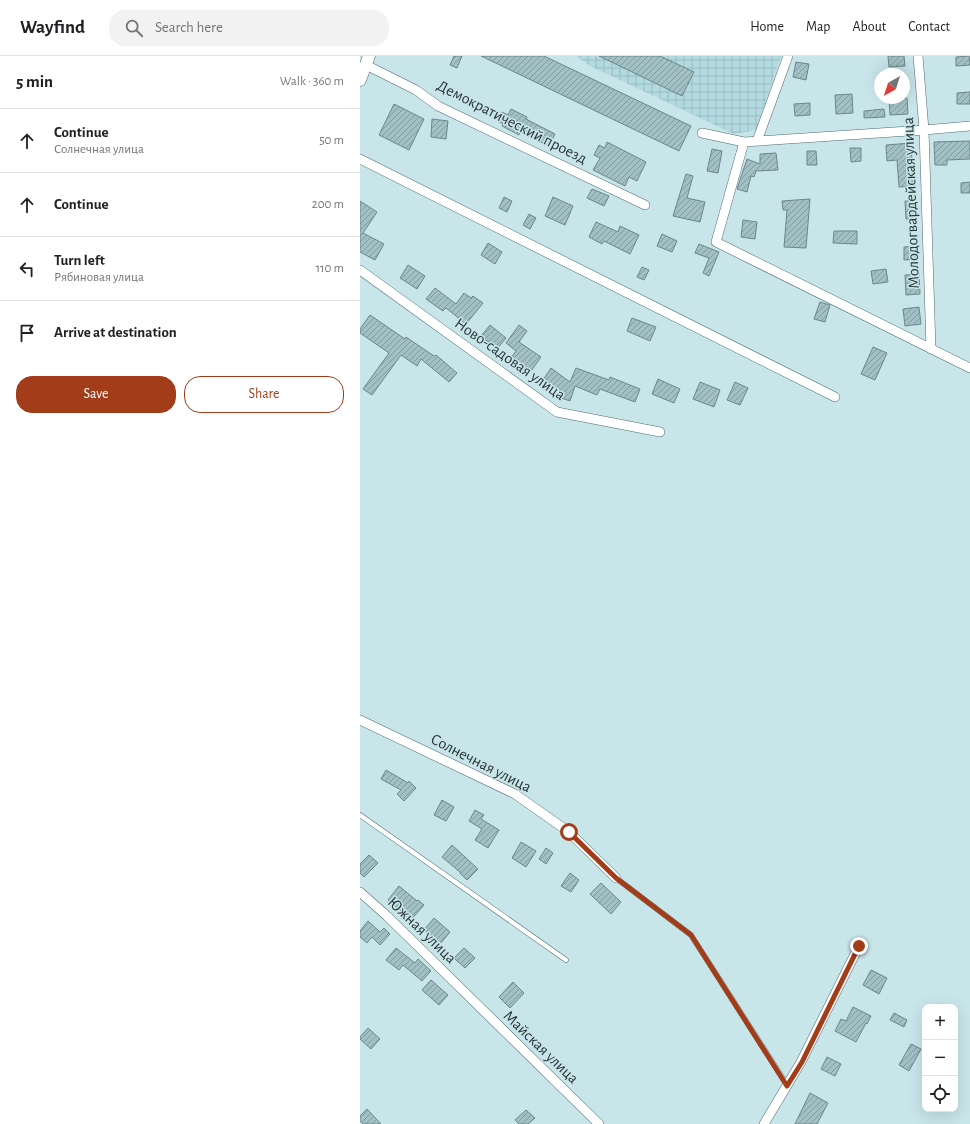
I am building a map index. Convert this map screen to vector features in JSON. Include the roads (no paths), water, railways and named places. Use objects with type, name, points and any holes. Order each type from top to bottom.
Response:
[{"type":"street","points":[[757,141],[788,56]]},
{"type":"street","name":"Молодогвардейская улица","points":[[918,56],[924,130],[931,349]]},
{"type":"street","name":"Демократический проезд","points":[[365,68],[416,90],[438,106],[645,205]]},
{"type":"street","points":[[702,133],[744,142],[970,126]]},
{"type":"street","points":[[744,142],[716,242],[970,368]]},
{"type":"street","points":[[360,159],[835,397]]},
{"type":"street","name":"Ново-садовая улица","points":[[360,270],[557,412],[660,432]]},
{"type":"street","name":"Солнечная улица","points":[[360,720],[515,794],[569,832],[616,878]]},
{"type":"street","name":"Южная улица","points":[[360,892],[387,916],[463,991]]},
{"type":"street","points":[[764,1124],[802,1062],[859,946]]},
{"type":"street","name":"Майская улица","points":[[463,991],[599,1124]]},
{"type":"lane","points":[[360,815],[566,960]]},
{"type":"lane","points":[[616,878],[691,935],[787,1086]]}]
